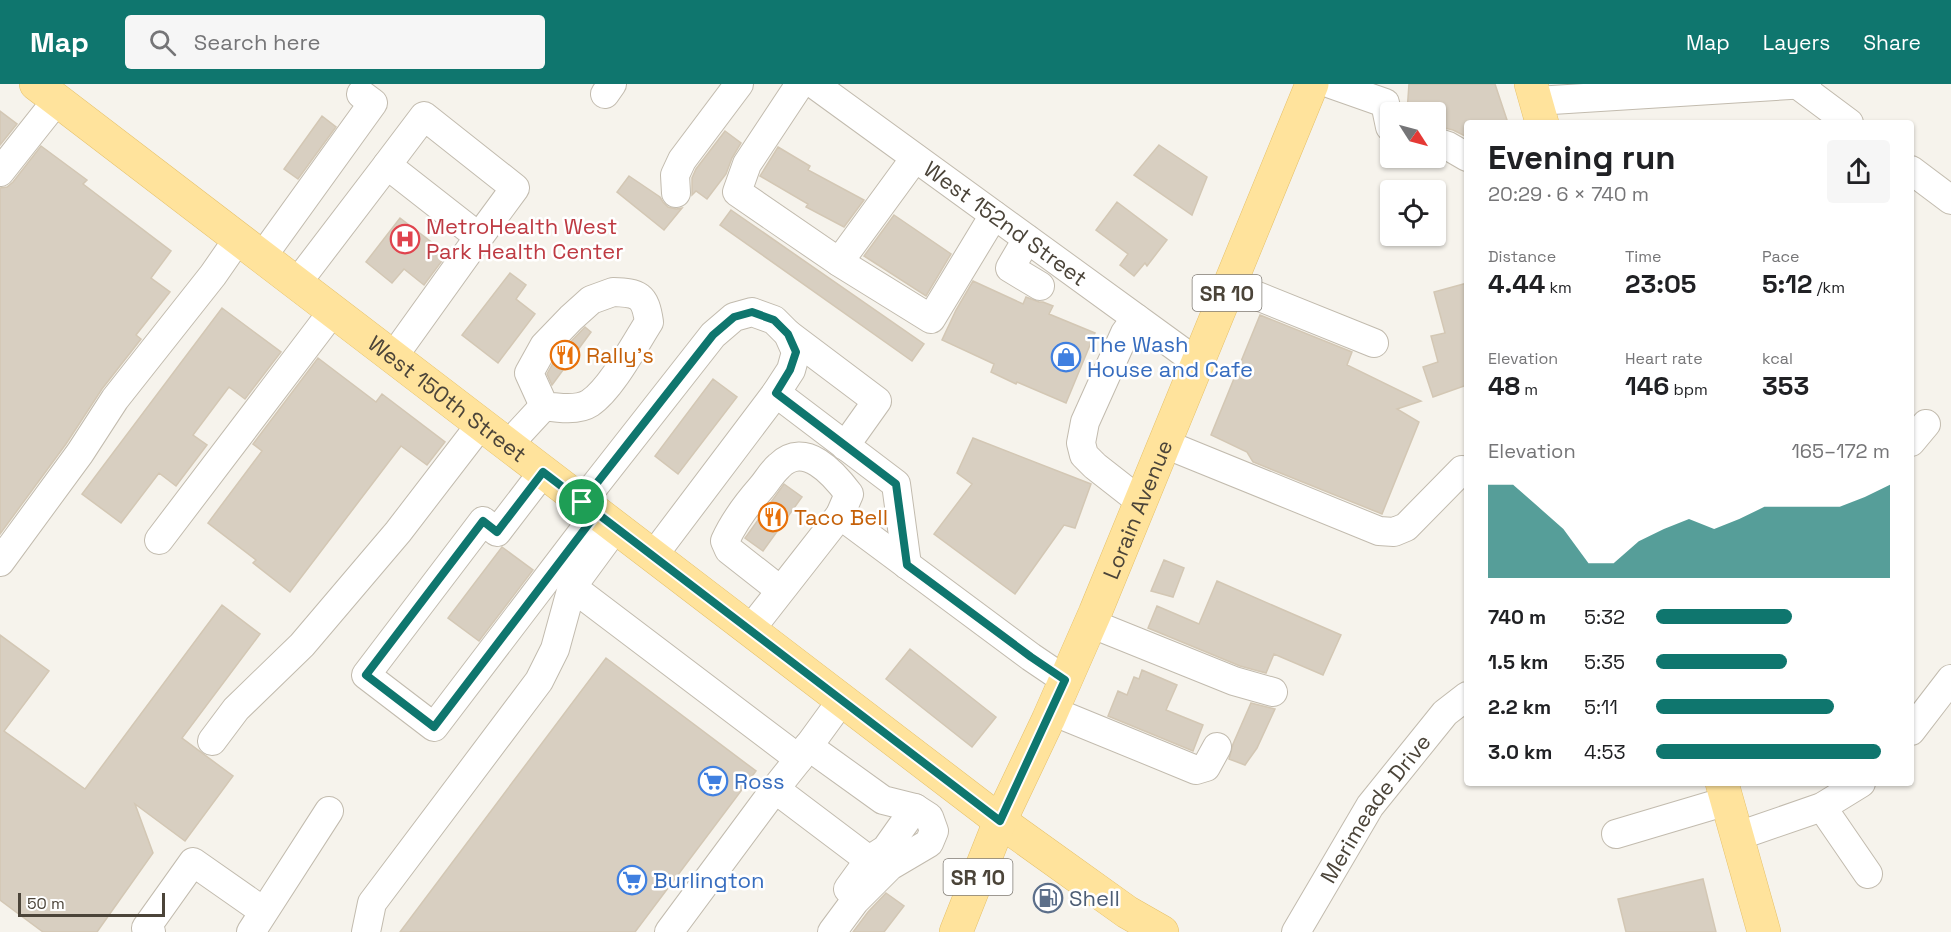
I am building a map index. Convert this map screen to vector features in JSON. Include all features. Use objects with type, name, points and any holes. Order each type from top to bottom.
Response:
[{"type":"main road","name":"Lorain Avenue","points":[[957,932],[1000,821],[1052,711],[1141,502],[1312,84]]},
{"type":"main road","name":"West 150th Street","points":[[46,92],[1000,821],[1127,912],[1162,932]]},
{"type":"main road","points":[[1724,792],[1764,932]]},
{"type":"street","points":[[676,193],[675,175],[682,160],[739,84]]},
{"type":"street","points":[[800,84],[747,164],[737,192],[838,261],[931,320],[993,215]]},
{"type":"street","name":"West 152nd Street","points":[[814,84],[1198,363]]},
{"type":"street","points":[[1331,84],[1382,102]]},
{"type":"street","points":[[1536,103],[1740,86],[1807,84]]},
{"type":"street","points":[[1798,85],[1845,120]]},
{"type":"street","points":[[0,172],[46,92]]},
{"type":"street","points":[[0,562],[80,453],[116,399],[213,275],[250,248],[373,103],[361,94]]},
{"type":"street","points":[[297,283],[424,116],[515,188],[393,357]]},
{"type":"street","points":[[1446,145],[1464,155]]},
{"type":"street","points":[[838,261],[915,158]]},
{"type":"street","points":[[387,165],[479,237]]},
{"type":"street","points":[[1914,172],[1951,200]]},
{"type":"street","points":[[1027,239],[999,262],[1040,286]]},
{"type":"street","points":[[1230,285],[1374,343]]},
{"type":"street","points":[[613,292],[633,293],[647,306],[649,322],[609,383],[590,404],[567,409],[544,406],[529,373],[544,346],[591,300],[613,292]]},
{"type":"street","points":[[159,540],[333,311]]},
{"type":"street","points":[[543,472],[497,532],[483,521],[366,675],[434,727],[598,514],[713,335],[734,317],[752,312],[774,320],[788,334],[877,401],[845,446]]},
{"type":"street","points":[[1136,318],[1125,333],[1085,423],[1081,443],[1084,455],[1095,466],[1141,502]]},
{"type":"street","points":[[653,556],[776,393],[790,370],[796,352],[788,334]]},
{"type":"street","points":[[776,393],[896,484],[907,565]]},
{"type":"street","points":[[508,445],[544,406]]},
{"type":"street","points":[[212,741],[236,709],[302,645],[398,532],[481,424]]},
{"type":"street","points":[[1164,444],[1379,531],[1394,532],[1406,527],[1462,470]]},
{"type":"street","points":[[750,630],[840,515],[849,494],[827,469],[811,458],[790,459],[779,465],[743,509],[725,541],[729,550],[780,591]]},
{"type":"street","points":[[366,932],[372,903],[539,681],[555,649],[572,587],[598,514]]},
{"type":"street","points":[[840,515],[1065,680]]},
{"type":"street","points":[[572,587],[803,753],[883,800],[915,808],[929,817],[934,831],[929,843],[890,866],[855,901],[832,932]]},
{"type":"street","points":[[1090,623],[1234,681],[1273,692]]},
{"type":"street","points":[[1914,727],[1951,679]]},
{"type":"street","name":"Merimeade Drive","points":[[1296,932],[1370,806],[1445,713],[1464,698]]},
{"type":"street","points":[[669,932],[842,700]]},
{"type":"street","points":[[1052,711],[1196,770],[1206,766],[1217,747]]},
{"type":"street","points":[[1737,836],[1822,807],[1856,786]]},
{"type":"street","points":[[775,789],[869,860]]},
{"type":"street","points":[[1616,834],[1724,792]]},
{"type":"street","points":[[1822,807],[1868,874]]},
{"type":"street","points":[[816,932],[869,860],[886,849],[915,808]]},
{"type":"street","points":[[151,932],[146,928],[193,862],[257,922],[329,811]]},
{"type":"building","points":[[1409,84],[1495,84],[1507,120],[1464,120],[1464,136],[1446,128],[1446,102],[1408,102]]},
{"type":"building","points":[[0,111],[17,124],[0,145]]},
{"type":"building","points":[[322,116],[336,127],[298,179],[284,169]]},
{"type":"building","points":[[725,131],[741,143],[726,174],[707,199],[696,191],[692,195],[692,178],[696,169]]},
{"type":"building","points":[[1159,145],[1207,177],[1192,215],[1134,175]]},
{"type":"building","points":[[41,146],[87,180],[83,184],[171,251],[151,278],[170,292],[136,335],[141,339],[102,389],[66,444],[0,534],[0,188],[7,187],[13,182]]},
{"type":"building","points":[[778,147],[810,166],[808,170],[864,200],[844,227],[806,207],[808,204],[760,176]]},
{"type":"building","points":[[629,176],[660,197],[668,207],[682,208],[664,230],[617,192]]},
{"type":"building","points":[[1117,202],[1167,240],[1147,266],[1145,263],[1134,276],[1120,265],[1128,254],[1096,230]]},
{"type":"building","points":[[731,210],[924,344],[912,361],[720,225]]},
{"type":"building","points":[[894,215],[951,254],[926,296],[864,256]]},
{"type":"building","name":"MetroHealth West Park Health Center","points":[[400,218],[447,254],[424,285],[404,269],[392,283],[366,262]]},
{"type":"building","points":[[510,273],[526,285],[516,299],[535,314],[498,363],[462,335]]},
{"type":"building","points":[[973,281],[1023,304],[1026,297],[1053,306],[1049,314],[1095,333],[1066,403],[991,372],[994,364],[942,340]]},
{"type":"building","points":[[1464,284],[1464,386],[1433,397],[1423,367],[1438,362],[1431,336],[1445,333],[1434,292]]},
{"type":"building","points":[[222,308],[281,352],[245,399],[229,387],[193,435],[207,445],[176,486],[159,473],[121,523],[82,494]]},
{"type":"building","points":[[1260,315],[1352,352],[1347,365],[1421,401],[1397,409],[1419,422],[1382,514],[1253,462],[1247,452],[1211,435]]},
{"type":"building","name":"Rally's","points":[[585,327],[591,332],[552,385],[547,374],[557,356]]},
{"type":"building","points":[[318,358],[376,402],[382,394],[445,442],[427,465],[401,446],[290,592],[253,563],[256,560],[208,523],[262,451],[253,444]]},
{"type":"building","points":[[713,379],[737,397],[678,474],[655,456]]},
{"type":"building","points":[[973,438],[1091,484],[1075,528],[1064,525],[1015,594],[934,534],[972,484],[957,473]]},
{"type":"building","name":"Taco Bell","points":[[784,484],[802,497],[763,551],[745,538]]},
{"type":"building","points":[[502,547],[533,570],[479,641],[448,618]]},
{"type":"building","points":[[1164,560],[1184,568],[1173,597],[1151,591]]},
{"type":"building","points":[[1217,581],[1341,635],[1323,675],[1274,654],[1266,673],[1240,666],[1148,628],[1157,606],[1199,624]]},
{"type":"building","points":[[222,605],[260,634],[182,738],[233,776],[185,841],[135,804],[153,853],[97,932],[43,932],[0,900],[0,635],[49,671],[4,731],[85,789]]},
{"type":"building","points":[[910,649],[996,717],[972,747],[886,679]]},
{"type":"building","points":[[606,658],[756,771],[635,932],[400,932]]},
{"type":"building","points":[[1142,670],[1177,685],[1166,710],[1203,725],[1193,751],[1108,716],[1118,691],[1127,695],[1134,677],[1139,679]]},
{"type":"building","points":[[1251,703],[1275,709],[1257,748],[1245,765],[1229,759]]},
{"type":"building","points":[[1703,879],[1716,932],[1626,932],[1618,899]]},
{"type":"building","points":[[886,893],[904,906],[884,932],[853,932],[868,912]]},
{"type":"place","name":"MetroHealth West Park Health Center","points":[[405,239]]},
{"type":"place","name":"Rally's","points":[[565,355]]},
{"type":"place","name":"The Wash House and Cafe","points":[[1066,357]]},
{"type":"place","name":"Taco Bell","points":[[773,517]]},
{"type":"place","name":"Ross","points":[[713,781]]},
{"type":"place","name":"Burlington","points":[[632,880]]},
{"type":"place","name":"Shell","points":[[1048,898]]},
{"type":"route","points":[[582,502],[597,513],[434,727],[366,675],[483,521],[497,532],[543,472],[582,502],[597,513],[616,527],[1000,821],[1065,680],[907,565],[896,484],[776,393],[790,370],[796,352],[788,334],[774,320],[752,312],[734,317],[713,335],[582,502]]}]
